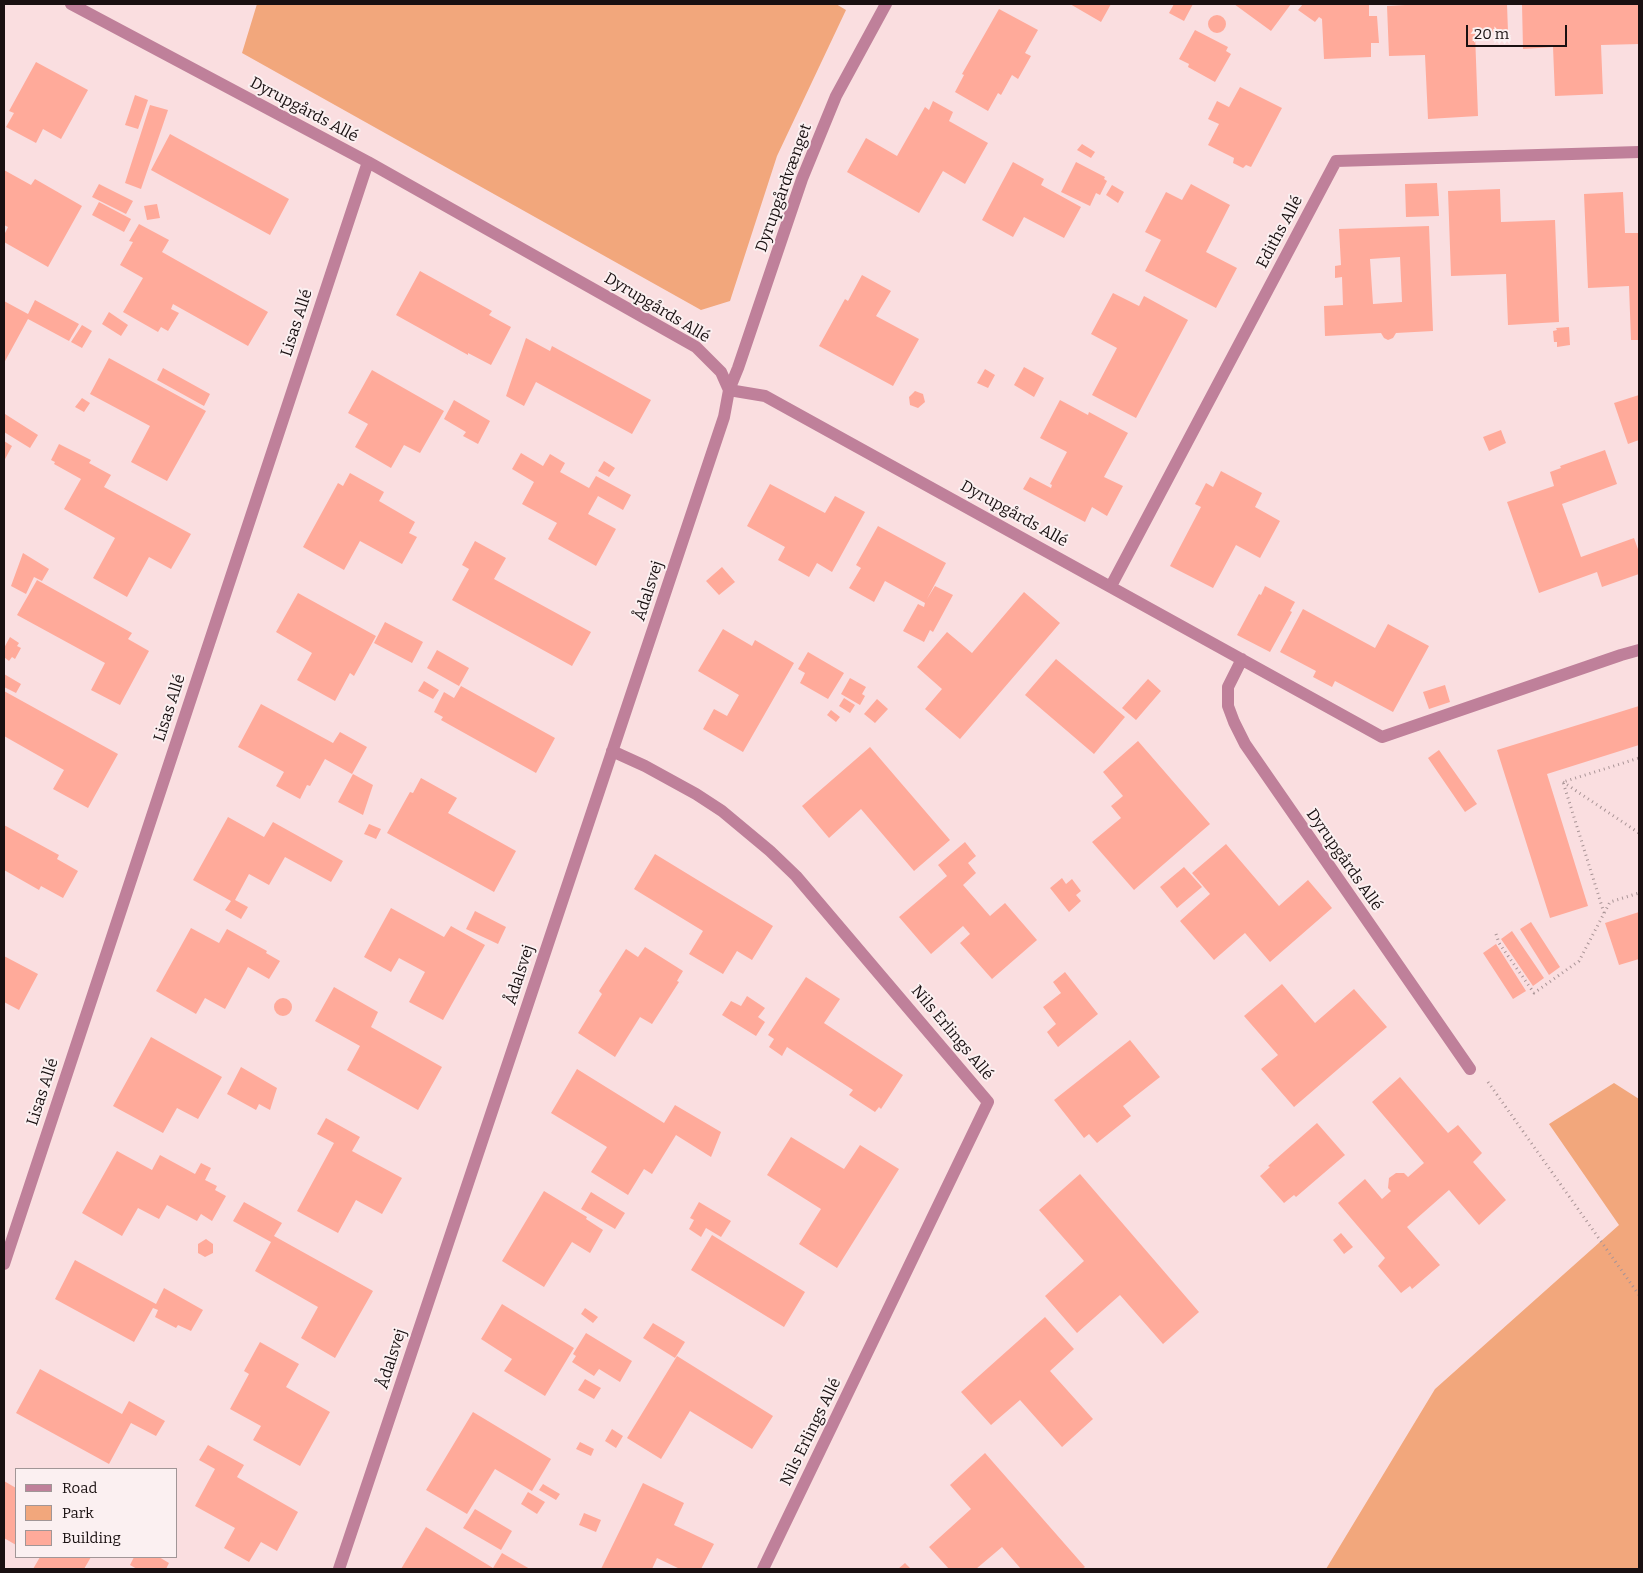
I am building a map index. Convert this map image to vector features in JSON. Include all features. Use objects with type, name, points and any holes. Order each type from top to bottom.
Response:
[{"type":"street","name":"Dyrupgårds Allé","points":[[71,4],[368,162],[696,347],[721,372],[728,390],[765,396],[1382,737],[1639,650]]},
{"type":"street","name":"Dyrupgårdvænget","points":[[728,390],[738,368],[802,179],[836,96],[886,4]]},
{"type":"street","name":"Ediths Allé","points":[[1110,586],[1336,161],[1639,152]]},
{"type":"street","name":"Lisas Allé","points":[[4,1264],[368,162]]},
{"type":"street","name":"Ådalsvej","points":[[339,1569],[724,417],[728,390]]},
{"type":"street","name":"Dyrupgårds Allé","points":[[1242,659],[1228,687],[1228,706],[1245,744],[1470,1069]]},
{"type":"street","name":"Nils Erlings Allé","points":[[612,751],[645,766],[696,794],[722,811],[770,851],[796,876],[988,1102],[763,1569]]},
{"type":"path","points":[[1563,782],[1639,758]]},
{"type":"path","points":[[1563,782],[1639,833]]},
{"type":"path","points":[[1563,782],[1604,914]]},
{"type":"path","points":[[1496,934],[1498,943],[1534,993],[1580,961],[1610,902],[1639,893]]},
{"type":"path","points":[[1470,1069],[1481,1073],[1639,1296]]},
{"type":"green space","points":[[257,4],[836,4],[846,10],[777,156],[730,301],[701,310],[242,53]]},
{"type":"green space","points":[[1614,1083],[1639,1099],[1639,1569],[1326,1569],[1435,1389],[1619,1225],[1549,1124]]},
{"type":"building","points":[[1070,4],[1111,4],[1101,22]]},
{"type":"building","points":[[1174,4],[1193,4],[1184,21],[1169,13]]},
{"type":"building","points":[[1234,4],[1291,4],[1271,31]]},
{"type":"building","points":[[1303,4],[1369,4],[1369,16],[1377,16],[1379,43],[1371,43],[1371,57],[1324,59],[1322,19],[1319,17],[1315,22],[1298,10]]},
{"type":"building","points":[[1507,4],[1508,32],[1475,33],[1478,116],[1428,119],[1425,55],[1389,56],[1387,6]]},
{"type":"building","points":[[1522,4],[1639,4],[1639,44],[1601,45],[1603,94],[1555,96],[1553,47],[1523,49]]},
{"type":"building","points":[[999,9],[1038,30],[1025,53],[1031,56],[1018,79],[1012,75],[1001,95],[998,93],[988,111],[955,92],[964,75],[962,74]]},
{"type":"building","points":[[1217,15],[1223,18],[1226,24],[1223,30],[1217,33],[1211,30],[1208,24],[1211,18]]},
{"type":"building","points":[[1195,30],[1228,47],[1226,51],[1231,54],[1215,82],[1188,67],[1189,64],[1179,59]]},
{"type":"building","points":[[36,62],[88,90],[61,139],[43,129],[36,143],[6,127],[14,113],[9,111]]},
{"type":"building","points":[[1240,87],[1282,108],[1251,167],[1246,165],[1243,168],[1233,163],[1234,158],[1208,145],[1219,124],[1208,119],[1217,101],[1229,107]]},
{"type":"building","points":[[135,95],[148,100],[138,129],[125,125]]},
{"type":"building","points":[[933,101],[953,112],[949,121],[988,143],[965,184],[943,171],[919,213],[847,172],[866,138],[897,156],[925,107],[929,110]]},
{"type":"building","points":[[150,105],[168,110],[141,189],[125,183]]},
{"type":"building","points":[[170,134],[289,199],[270,235],[151,170]]},
{"type":"building","points":[[1082,144],[1095,152],[1091,158],[1077,150]]},
{"type":"building","points":[[1013,162],[1044,179],[1041,185],[1081,207],[1064,238],[1024,217],[1013,237],[982,220]]},
{"type":"building","points":[[1076,162],[1105,177],[1104,179],[1107,181],[1100,195],[1096,193],[1090,206],[1061,192]]},
{"type":"building","points":[[4,170],[31,185],[35,179],[82,206],[48,267],[4,242],[4,235],[8,227],[4,225]]},
{"type":"building","points":[[1437,183],[1439,216],[1406,217],[1405,184]]},
{"type":"building","points":[[99,184],[133,201],[126,214],[92,197]]},
{"type":"building","points":[[1191,184],[1230,205],[1206,252],[1237,268],[1216,308],[1145,271],[1161,240],[1145,232],[1166,192],[1182,200]]},
{"type":"building","points":[[1112,185],[1124,192],[1118,203],[1106,195]]},
{"type":"building","points":[[1500,189],[1501,222],[1555,220],[1559,322],[1508,325],[1506,274],[1451,276],[1448,191]]},
{"type":"building","points":[[1623,192],[1625,233],[1639,233],[1639,340],[1631,340],[1629,286],[1588,288],[1584,194]]},
{"type":"building","points":[[99,202],[131,219],[124,232],[92,215]]},
{"type":"building","points":[[157,204],[160,218],[147,220],[144,206]]},
{"type":"building","points":[[139,224],[169,240],[162,252],[268,312],[248,346],[173,304],[171,309],[179,313],[168,331],[161,327],[158,332],[123,312],[143,278],[120,265],[133,242],[129,241]]},
{"type":"building","points":[[1429,226],[1433,331],[1396,333],[1393,338],[1388,340],[1381,333],[1325,336],[1324,306],[1343,305],[1342,277],[1335,278],[1335,266],[1341,265],[1339,229]],"holes":[[[1400,257],[1402,302],[1373,304],[1370,259]]]},
{"type":"building","points":[[420,271],[492,311],[489,315],[511,327],[491,365],[468,353],[468,355],[396,315]]},
{"type":"building","points":[[862,275],[891,291],[876,316],[919,339],[893,386],[819,346],[845,299],[848,301]]},
{"type":"building","points":[[1113,293],[1139,306],[1144,296],[1188,320],[1136,418],[1092,395],[1117,348],[1091,334]]},
{"type":"building","points":[[35,300],[79,324],[69,341],[28,319],[4,363],[4,301],[28,314]]},
{"type":"building","points":[[109,312],[128,325],[121,336],[102,324]]},
{"type":"building","points":[[82,325],[92,331],[82,348],[71,342]]},
{"type":"building","points":[[1569,327],[1570,345],[1557,347],[1557,342],[1554,342],[1553,331],[1557,330],[1556,328]]},
{"type":"building","points":[[526,338],[550,351],[552,346],[651,400],[632,434],[536,382],[524,406],[506,396]]},
{"type":"building","points":[[109,358],[206,411],[167,481],[131,462],[150,426],[90,394]]},
{"type":"building","points":[[1024,367],[1044,378],[1034,397],[1014,385]]},
{"type":"building","points":[[163,368],[210,394],[204,406],[157,380]]},
{"type":"building","points":[[985,369],[995,375],[988,388],[977,383]]},
{"type":"building","points":[[372,370],[444,411],[420,453],[404,445],[391,468],[355,447],[368,424],[348,413]]},
{"type":"building","points":[[915,391],[923,394],[925,402],[918,408],[910,405],[909,397]]},
{"type":"building","points":[[1639,395],[1639,440],[1628,444],[1614,403]]},
{"type":"building","points":[[82,398],[90,403],[84,412],[75,407]]},
{"type":"building","points":[[454,400],[490,421],[478,444],[463,436],[466,432],[444,419]]},
{"type":"building","points":[[1060,400],[1088,415],[1089,412],[1128,433],[1104,477],[1123,486],[1107,516],[1092,507],[1085,522],[1023,489],[1030,477],[1051,488],[1052,485],[1050,484],[1067,452],[1040,438]]},
{"type":"building","points":[[5,414],[38,435],[30,448],[4,432]]},
{"type":"building","points":[[1501,430],[1506,443],[1489,451],[1483,437]]},
{"type":"building","points":[[4,441],[12,446],[4,461]]},
{"type":"building","points":[[59,444],[91,460],[89,463],[111,475],[104,487],[191,534],[171,569],[149,557],[127,597],[93,578],[115,538],[64,509],[81,479],[54,464],[55,462],[51,460]]},
{"type":"building","points":[[1605,450],[1617,484],[1562,504],[1581,557],[1634,538],[1639,552],[1639,574],[1602,587],[1597,572],[1539,593],[1507,502],[1554,486],[1550,472],[1561,468],[1560,466]]},
{"type":"building","points":[[521,453],[543,466],[550,454],[565,463],[560,472],[589,488],[596,476],[631,495],[623,510],[598,496],[588,514],[616,529],[596,566],[548,539],[557,523],[522,504],[534,482],[512,469]]},
{"type":"building","points":[[604,461],[615,468],[609,477],[598,471]]},
{"type":"building","points":[[1221,471],[1262,493],[1255,507],[1280,521],[1260,558],[1236,545],[1213,588],[1170,566],[1201,507],[1195,504],[1206,483],[1213,487]]},
{"type":"building","points":[[350,473],[384,492],[379,501],[415,522],[409,533],[417,537],[402,564],[360,541],[344,570],[303,547],[338,483],[343,486]]},
{"type":"building","points":[[770,484],[825,513],[835,496],[865,512],[832,572],[817,563],[809,577],[778,560],[785,547],[747,526]]},
{"type":"building","points":[[878,526],[946,563],[927,599],[935,586],[953,595],[933,632],[930,630],[924,642],[903,631],[918,604],[924,607],[925,603],[885,581],[874,602],[849,588],[861,568],[856,565]]},
{"type":"building","points":[[475,541],[506,558],[494,579],[591,632],[572,666],[452,600],[469,569],[462,565]]},
{"type":"building","points":[[23,553],[49,569],[42,581],[34,577],[26,594],[11,586]]},
{"type":"building","points":[[722,567],[735,582],[719,595],[706,581]]},
{"type":"building","points":[[37,580],[132,633],[128,639],[149,651],[120,705],[91,690],[105,663],[17,615]]},
{"type":"building","points":[[1265,586],[1295,602],[1290,611],[1292,612],[1270,652],[1237,635]]},
{"type":"building","points":[[1024,592],[1060,623],[960,739],[925,709],[942,689],[917,667],[947,632],[972,653]]},
{"type":"building","points":[[298,593],[376,636],[354,676],[350,673],[335,701],[297,680],[312,653],[276,632]]},
{"type":"building","points":[[1303,609],[1375,648],[1388,624],[1429,646],[1393,712],[1335,681],[1332,687],[1313,677],[1316,671],[1280,652]]},
{"type":"building","points":[[385,622],[423,642],[412,663],[374,643]]},
{"type":"building","points":[[723,629],[752,646],[755,640],[794,663],[743,752],[703,729],[714,709],[727,716],[739,695],[698,671]]},
{"type":"building","points":[[10,637],[19,643],[17,646],[21,648],[15,659],[12,657],[9,661],[4,657],[4,648]]},
{"type":"building","points":[[437,650],[469,668],[459,686],[427,668]]},
{"type":"building","points":[[808,652],[844,673],[828,699],[800,683],[805,673],[798,669]]},
{"type":"building","points":[[1056,659],[1125,717],[1094,754],[1025,695]]},
{"type":"building","points":[[4,674],[21,684],[16,693],[4,687]]},
{"type":"building","points":[[850,678],[866,687],[862,694],[865,696],[860,705],[841,694]]},
{"type":"building","points":[[1148,679],[1161,691],[1136,720],[1122,708]]},
{"type":"building","points":[[424,681],[439,690],[433,699],[418,691]]},
{"type":"building","points":[[1445,685],[1450,702],[1429,709],[1423,692]]},
{"type":"building","points":[[461,686],[555,738],[536,773],[441,720],[443,717],[434,712],[444,692],[454,698]]},
{"type":"building","points":[[4,691],[118,754],[88,808],[53,789],[64,770],[4,736]]},
{"type":"building","points":[[844,698],[855,705],[850,713],[839,706]]},
{"type":"building","points":[[877,699],[888,709],[875,723],[864,714]]},
{"type":"building","points":[[261,704],[333,743],[340,732],[367,747],[352,774],[325,759],[310,786],[307,785],[300,799],[276,786],[284,772],[238,747]]},
{"type":"building","points":[[1639,706],[1639,745],[1547,774],[1588,906],[1550,918],[1497,750]]},
{"type":"building","points":[[831,710],[840,717],[836,722],[827,715]]},
{"type":"building","points":[[1138,741],[1210,824],[1134,890],[1092,842],[1121,818],[1111,806],[1123,796],[1103,772]]},
{"type":"building","points":[[870,747],[950,840],[914,871],[861,809],[829,838],[802,806]]},
{"type":"building","points":[[1439,750],[1477,804],[1465,812],[1428,758]]},
{"type":"building","points":[[353,774],[373,785],[363,815],[338,802]]},
{"type":"building","points":[[421,778],[457,798],[448,813],[516,851],[494,892],[387,833],[410,792],[413,793]]},
{"type":"building","points":[[228,817],[264,837],[273,822],[343,861],[331,882],[285,857],[269,885],[249,874],[235,900],[248,907],[241,919],[225,910],[231,901],[193,880]]},
{"type":"building","points":[[369,824],[381,829],[376,839],[364,834]]},
{"type":"building","points":[[4,825],[59,855],[57,859],[78,871],[63,898],[41,886],[39,890],[4,870]]},
{"type":"building","points":[[965,842],[976,856],[968,863],[976,873],[963,885],[990,916],[1005,903],[1037,940],[992,979],[960,943],[970,934],[963,926],[931,954],[899,917],[947,876],[938,865]]},
{"type":"building","points":[[1226,844],[1279,906],[1308,880],[1332,908],[1270,962],[1245,933],[1214,960],[1180,921],[1210,894],[1192,873]]},
{"type":"building","points":[[655,854],[773,926],[752,960],[737,951],[723,974],[689,954],[703,931],[634,889]]},
{"type":"building","points":[[1184,867],[1202,887],[1177,908],[1160,887]]},
{"type":"building","points":[[1062,878],[1066,884],[1072,879],[1081,891],[1076,895],[1081,901],[1069,912],[1050,888]]},
{"type":"building","points":[[391,908],[444,937],[451,926],[485,945],[443,1020],[409,1002],[425,972],[399,958],[391,972],[364,957]]},
{"type":"building","points":[[475,911],[506,927],[498,944],[466,929]]},
{"type":"building","points":[[1639,912],[1639,959],[1619,965],[1605,923]]},
{"type":"building","points":[[1531,922],[1560,967],[1549,975],[1520,929]]},
{"type":"building","points":[[191,928],[219,943],[227,929],[267,951],[266,953],[280,961],[269,979],[248,967],[225,1009],[205,998],[196,1014],[156,991]]},
{"type":"building","points":[[1512,931],[1544,978],[1533,986],[1501,939]]},
{"type":"building","points":[[1496,944],[1526,991],[1513,999],[1483,953]]},
{"type":"building","points":[[645,947],[683,971],[677,981],[679,982],[652,1024],[640,1017],[615,1057],[578,1033],[602,994],[599,991],[626,949],[638,957]]},
{"type":"building","points":[[4,956],[38,974],[19,1010],[4,1002]]},
{"type":"building","points":[[1065,972],[1098,1014],[1058,1047],[1047,1032],[1056,1024],[1043,1007],[1061,993],[1053,982]]},
{"type":"building","points":[[806,977],[840,999],[824,1023],[903,1075],[881,1109],[879,1107],[875,1112],[849,1095],[853,1090],[787,1047],[782,1056],[769,1047],[774,1039],[768,1035]]},
{"type":"building","points":[[1282,984],[1315,1023],[1354,989],[1387,1027],[1294,1107],[1261,1069],[1278,1055],[1244,1016]]},
{"type":"building","points":[[334,987],[378,1012],[371,1027],[442,1067],[418,1110],[347,1070],[360,1046],[315,1021]]},
{"type":"building","points":[[747,996],[765,1008],[758,1017],[765,1022],[756,1036],[722,1015],[731,1001],[741,1006]]},
{"type":"building","points":[[279,998],[287,998],[292,1003],[290,1014],[279,1016],[274,1011],[274,1003]]},
{"type":"building","points":[[151,1037],[222,1077],[198,1119],[177,1108],[163,1133],[113,1106]]},
{"type":"building","points":[[1130,1040],[1160,1077],[1123,1106],[1131,1116],[1097,1143],[1089,1134],[1084,1138],[1054,1100]]},
{"type":"building","points":[[241,1067],[277,1088],[270,1110],[259,1104],[256,1110],[227,1094]]},
{"type":"building","points":[[577,1069],[664,1123],[675,1105],[721,1132],[711,1157],[676,1135],[652,1174],[644,1169],[628,1195],[591,1172],[607,1147],[551,1113]]},
{"type":"building","points":[[1400,1077],[1448,1133],[1458,1125],[1482,1153],[1473,1162],[1506,1200],[1479,1225],[1449,1190],[1407,1227],[1440,1265],[1412,1289],[1410,1286],[1401,1293],[1378,1266],[1385,1258],[1338,1203],[1365,1179],[1382,1199],[1391,1191],[1388,1188],[1389,1178],[1396,1173],[1404,1173],[1408,1177],[1424,1163],[1372,1102]]},
{"type":"building","points":[[326,1118],[360,1137],[352,1151],[402,1178],[382,1214],[356,1200],[338,1233],[297,1211],[334,1143],[317,1134]]},
{"type":"building","points":[[1317,1123],[1345,1155],[1296,1197],[1294,1195],[1284,1203],[1260,1176],[1270,1167],[1268,1166]]},
{"type":"building","points":[[791,1137],[844,1169],[860,1145],[899,1169],[837,1268],[799,1244],[821,1209],[767,1175]]},
{"type":"building","points":[[117,1151],[152,1170],[160,1155],[195,1174],[201,1163],[211,1168],[205,1180],[217,1186],[215,1190],[226,1196],[212,1221],[201,1214],[197,1221],[167,1205],[159,1219],[138,1208],[122,1236],[82,1213]]},
{"type":"building","points":[[1080,1174],[1199,1312],[1163,1344],[1120,1295],[1077,1333],[1045,1296],[1084,1261],[1039,1210]]},
{"type":"building","points":[[544,1191],[587,1217],[586,1219],[603,1230],[590,1253],[572,1242],[544,1287],[502,1261]]},
{"type":"building","points":[[591,1192],[625,1213],[615,1229],[581,1209]]},
{"type":"building","points":[[244,1202],[282,1223],[274,1236],[373,1291],[335,1358],[301,1338],[318,1307],[255,1271],[271,1242],[233,1221]]},
{"type":"building","points":[[699,1202],[731,1221],[721,1237],[706,1228],[701,1237],[689,1229],[694,1220],[690,1218]]},
{"type":"building","points":[[1341,1233],[1353,1247],[1344,1254],[1333,1240]]},
{"type":"building","points":[[712,1235],[805,1292],[784,1327],[691,1270]]},
{"type":"building","points":[[206,1239],[213,1244],[213,1253],[205,1257],[198,1253],[198,1244]]},
{"type":"building","points":[[75,1260],[156,1304],[164,1288],[203,1310],[191,1331],[178,1325],[176,1328],[155,1317],[158,1310],[153,1308],[134,1342],[55,1299]]},
{"type":"building","points":[[502,1304],[574,1348],[545,1396],[504,1371],[512,1359],[481,1339]]},
{"type":"building","points":[[585,1308],[598,1317],[593,1323],[581,1314]]},
{"type":"building","points":[[1045,1317],[1074,1349],[1050,1371],[1093,1419],[1062,1447],[1020,1400],[991,1425],[961,1392]]},
{"type":"building","points":[[653,1323],[685,1342],[675,1358],[643,1338]]},
{"type":"building","points":[[586,1333],[632,1361],[620,1382],[599,1369],[594,1376],[572,1362],[576,1356],[573,1354]]},
{"type":"building","points":[[260,1342],[299,1364],[286,1387],[330,1412],[300,1466],[253,1440],[261,1426],[230,1409],[249,1374],[244,1371]]},
{"type":"building","points":[[677,1356],[773,1416],[752,1449],[690,1411],[661,1459],[627,1438]]},
{"type":"building","points":[[40,1369],[122,1414],[129,1401],[165,1421],[156,1436],[131,1423],[109,1464],[16,1413]]},
{"type":"building","points":[[585,1379],[601,1388],[594,1399],[578,1390]]},
{"type":"building","points":[[473,1412],[551,1459],[532,1491],[495,1469],[467,1514],[426,1490]]},
{"type":"building","points":[[612,1429],[623,1436],[616,1448],[605,1441]]},
{"type":"building","points":[[580,1442],[594,1449],[591,1456],[576,1449]]},
{"type":"building","points":[[208,1445],[244,1465],[237,1477],[298,1512],[277,1551],[261,1542],[249,1562],[224,1548],[235,1528],[195,1506],[215,1469],[199,1460]]},
{"type":"building","points":[[985,1453],[1085,1567],[1082,1569],[1021,1569],[1002,1547],[976,1569],[949,1569],[929,1547],[971,1509],[950,1485]]},
{"type":"building","points":[[4,1481],[15,1487],[15,1544],[4,1538]]},
{"type":"building","points":[[643,1483],[684,1503],[674,1525],[714,1544],[701,1569],[680,1569],[657,1558],[652,1569],[601,1569]]},
{"type":"building","points":[[543,1484],[560,1494],[556,1500],[539,1490]]},
{"type":"building","points":[[528,1492],[545,1502],[537,1514],[521,1504]]},
{"type":"building","points":[[475,1509],[512,1531],[501,1550],[463,1528]]},
{"type":"building","points":[[584,1513],[601,1520],[596,1532],[579,1525]]},
{"type":"building","points":[[426,1527],[493,1568],[502,1553],[530,1569],[401,1569]]},
{"type":"building","points":[[39,1558],[90,1558],[84,1569],[33,1569]]},
{"type":"building","points":[[134,1558],[161,1558],[169,1563],[166,1569],[137,1569],[130,1565]]},
{"type":"building","points":[[905,1563],[911,1569],[898,1569]]}]
